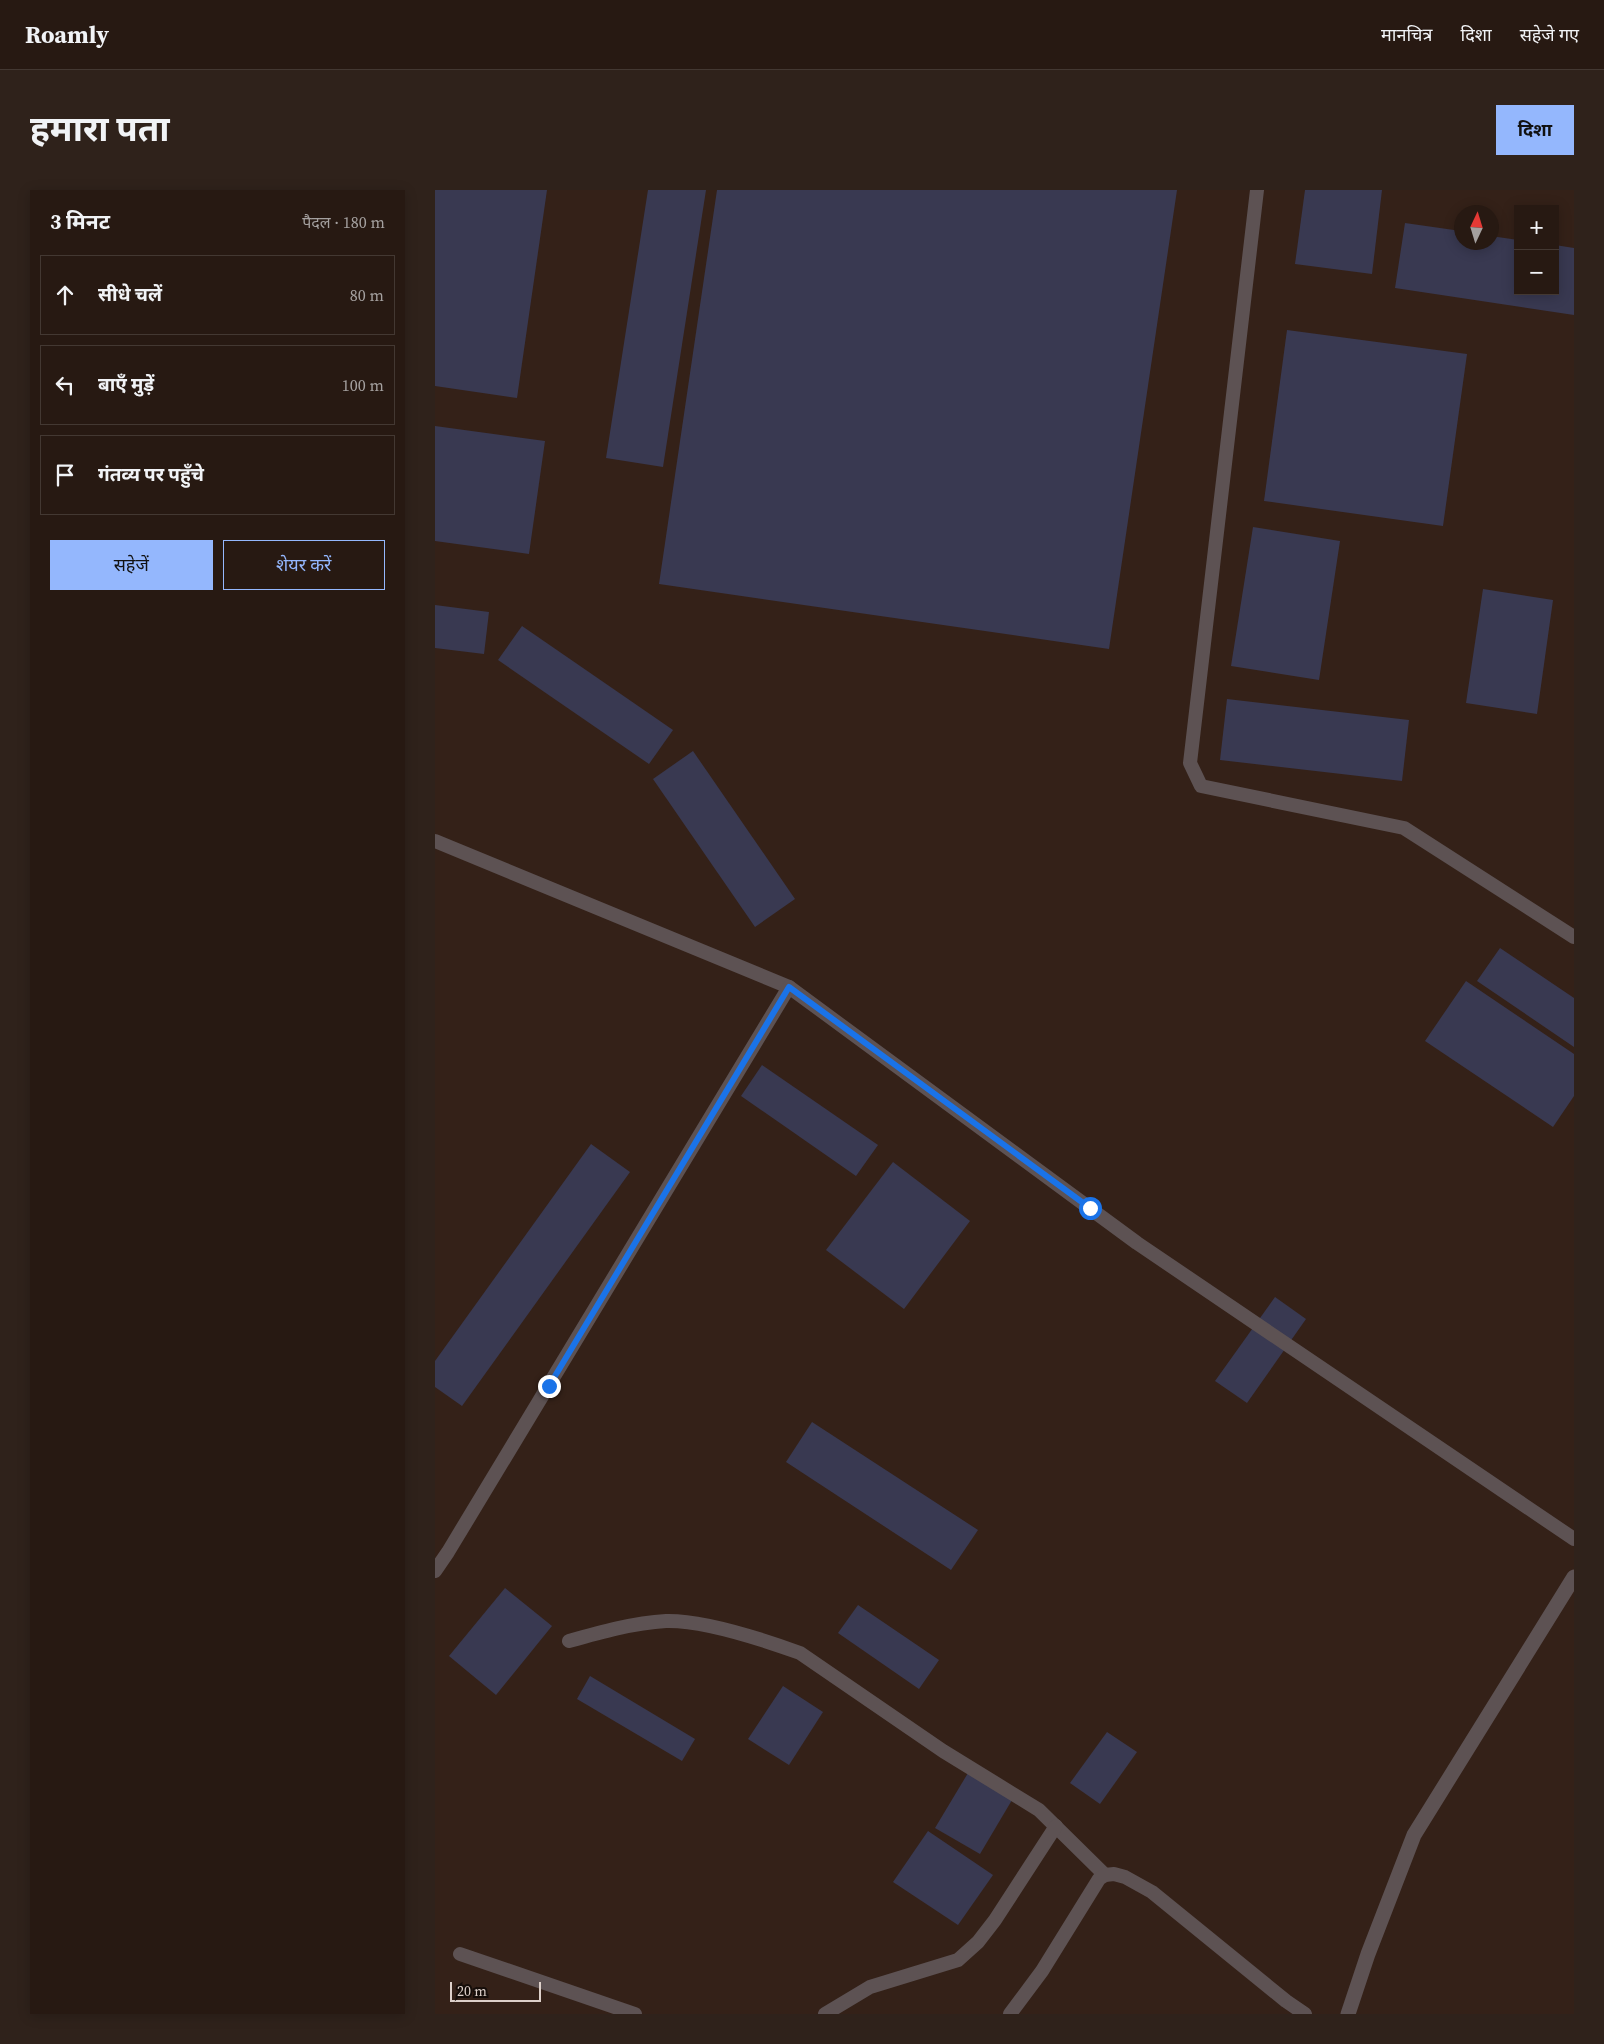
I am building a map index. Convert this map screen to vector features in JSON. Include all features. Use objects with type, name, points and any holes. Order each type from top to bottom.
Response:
[{"type":"street","points":[[1348,2014],[1368,1954],[1414,1835],[1574,1577]]},
{"type":"lane","points":[[1257,190],[1190,763],[1201,786],[1404,828],[1574,937]]},
{"type":"lane","points":[[435,841],[789,987],[1137,1243],[1574,1539]]},
{"type":"lane","points":[[435,1571],[789,987]]},
{"type":"lane","points":[[569,1641],[626,1626],[667,1621],[696,1623],[800,1653],[943,1751],[1039,1810],[1105,1875]]},
{"type":"lane","points":[[825,2014],[870,1987],[957,1960],[978,1942],[995,1920],[1056,1826]]},
{"type":"lane","points":[[1010,2014],[1042,1971],[1099,1879],[1105,1875],[1114,1874],[1125,1877],[1152,1892],[1283,2008],[1305,2014]]},
{"type":"lane","points":[[460,1954],[635,2014]]},
{"type":"building","points":[[435,190],[547,190],[517,398],[435,386]]},
{"type":"building","points":[[648,190],[706,190],[663,467],[606,458]]},
{"type":"building","points":[[717,190],[1177,190],[1109,649],[659,584]]},
{"type":"building","points":[[1305,190],[1382,190],[1372,274],[1295,264]]},
{"type":"building","points":[[1405,223],[1454,230],[1454,250],[1499,250],[1499,237],[1514,239],[1514,295],[1559,295],[1559,246],[1574,248],[1574,315],[1395,288]]},
{"type":"building","points":[[1287,330],[1467,354],[1443,526],[1264,501]]},
{"type":"building","points":[[435,426],[545,441],[529,554],[435,541]]},
{"type":"building","points":[[1253,527],[1340,541],[1319,680],[1231,666]]},
{"type":"building","points":[[1483,589],[1553,600],[1537,714],[1466,703]]},
{"type":"building","points":[[435,605],[489,612],[484,654],[435,648]]},
{"type":"building","points":[[522,626],[673,730],[649,764],[498,660]]},
{"type":"building","points":[[1227,699],[1409,720],[1402,781],[1220,760]]},
{"type":"building","points":[[693,751],[795,899],[755,927],[653,779]]},
{"type":"building","points":[[1500,948],[1574,998],[1574,1047],[1477,981]]},
{"type":"building","points":[[1466,981],[1574,1054],[1574,1096],[1553,1127],[1425,1041]]},
{"type":"building","points":[[762,1065],[878,1145],[856,1176],[741,1096]]},
{"type":"building","points":[[591,1144],[630,1172],[462,1406],[435,1387],[435,1361]]},
{"type":"building","points":[[893,1162],[970,1221],[904,1309],[826,1250]]},
{"type":"building","points":[[1275,1297],[1306,1319],[1247,1403],[1215,1381]]},
{"type":"building","points":[[812,1422],[978,1530],[951,1570],[786,1462]]},
{"type":"building","points":[[505,1588],[552,1626],[496,1695],[449,1656]]},
{"type":"building","points":[[858,1605],[939,1660],[919,1689],[838,1633]]},
{"type":"building","points":[[590,1676],[695,1739],[682,1761],[577,1699]]},
{"type":"building","points":[[783,1686],[823,1712],[789,1765],[748,1739]]},
{"type":"building","points":[[1107,1732],[1137,1752],[1100,1804],[1070,1783]]},
{"type":"building","points":[[968,1773],[1012,1800],[980,1854],[935,1828]]},
{"type":"building","points":[[928,1831],[993,1875],[958,1925],[893,1882]]},
{"type":"route","points":[[549,1386],[789,987],[1090,1208]]}]
